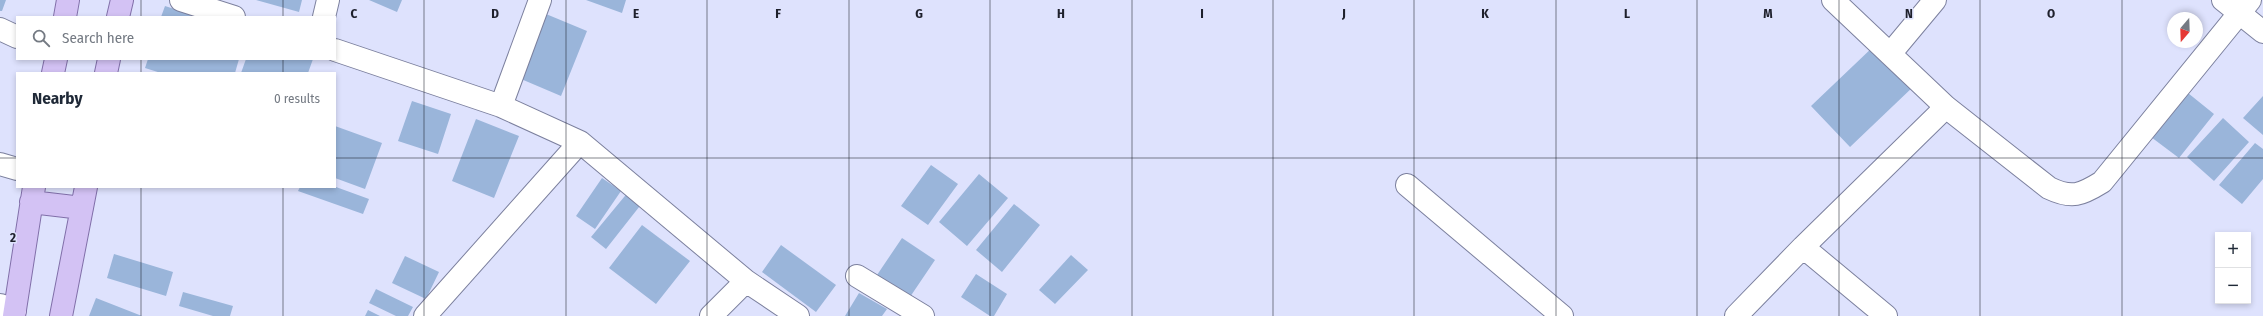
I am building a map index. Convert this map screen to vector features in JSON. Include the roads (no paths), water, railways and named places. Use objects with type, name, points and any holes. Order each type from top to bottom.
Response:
[{"type":"main road","points":[[65,16],[68,0]]},
{"type":"main road","points":[[118,16],[122,0]]},
{"type":"main road","points":[[53,72],[56,60]]},
{"type":"main road","points":[[106,72],[110,60]]},
{"type":"main road","points":[[10,310],[32,195],[84,197],[61,316]]},
{"type":"street","points":[[182,0],[231,16]]},
{"type":"street","points":[[324,16],[328,0]]},
{"type":"street","points":[[500,106],[540,0]]},
{"type":"street","points":[[1833,0],[1946,107],[2049,188],[2060,194],[2076,196],[2102,182],[2238,4],[2263,32]]},
{"type":"street","points":[[1890,54],[1935,0]]},
{"type":"street","points":[[0,29],[16,37]]},
{"type":"street","points":[[336,50],[500,106],[580,142],[746,281],[798,316]]},
{"type":"street","points":[[1736,316],[1803,247],[1946,107]]},
{"type":"street","points":[[425,316],[580,142]]},
{"type":"street","points":[[0,164],[16,169]]},
{"type":"street","points":[[1407,185],[1562,316]]},
{"type":"street","points":[[1803,247],[1886,316]]},
{"type":"street","points":[[858,276],[923,316]]},
{"type":"street","points":[[711,316],[746,281]]}]
